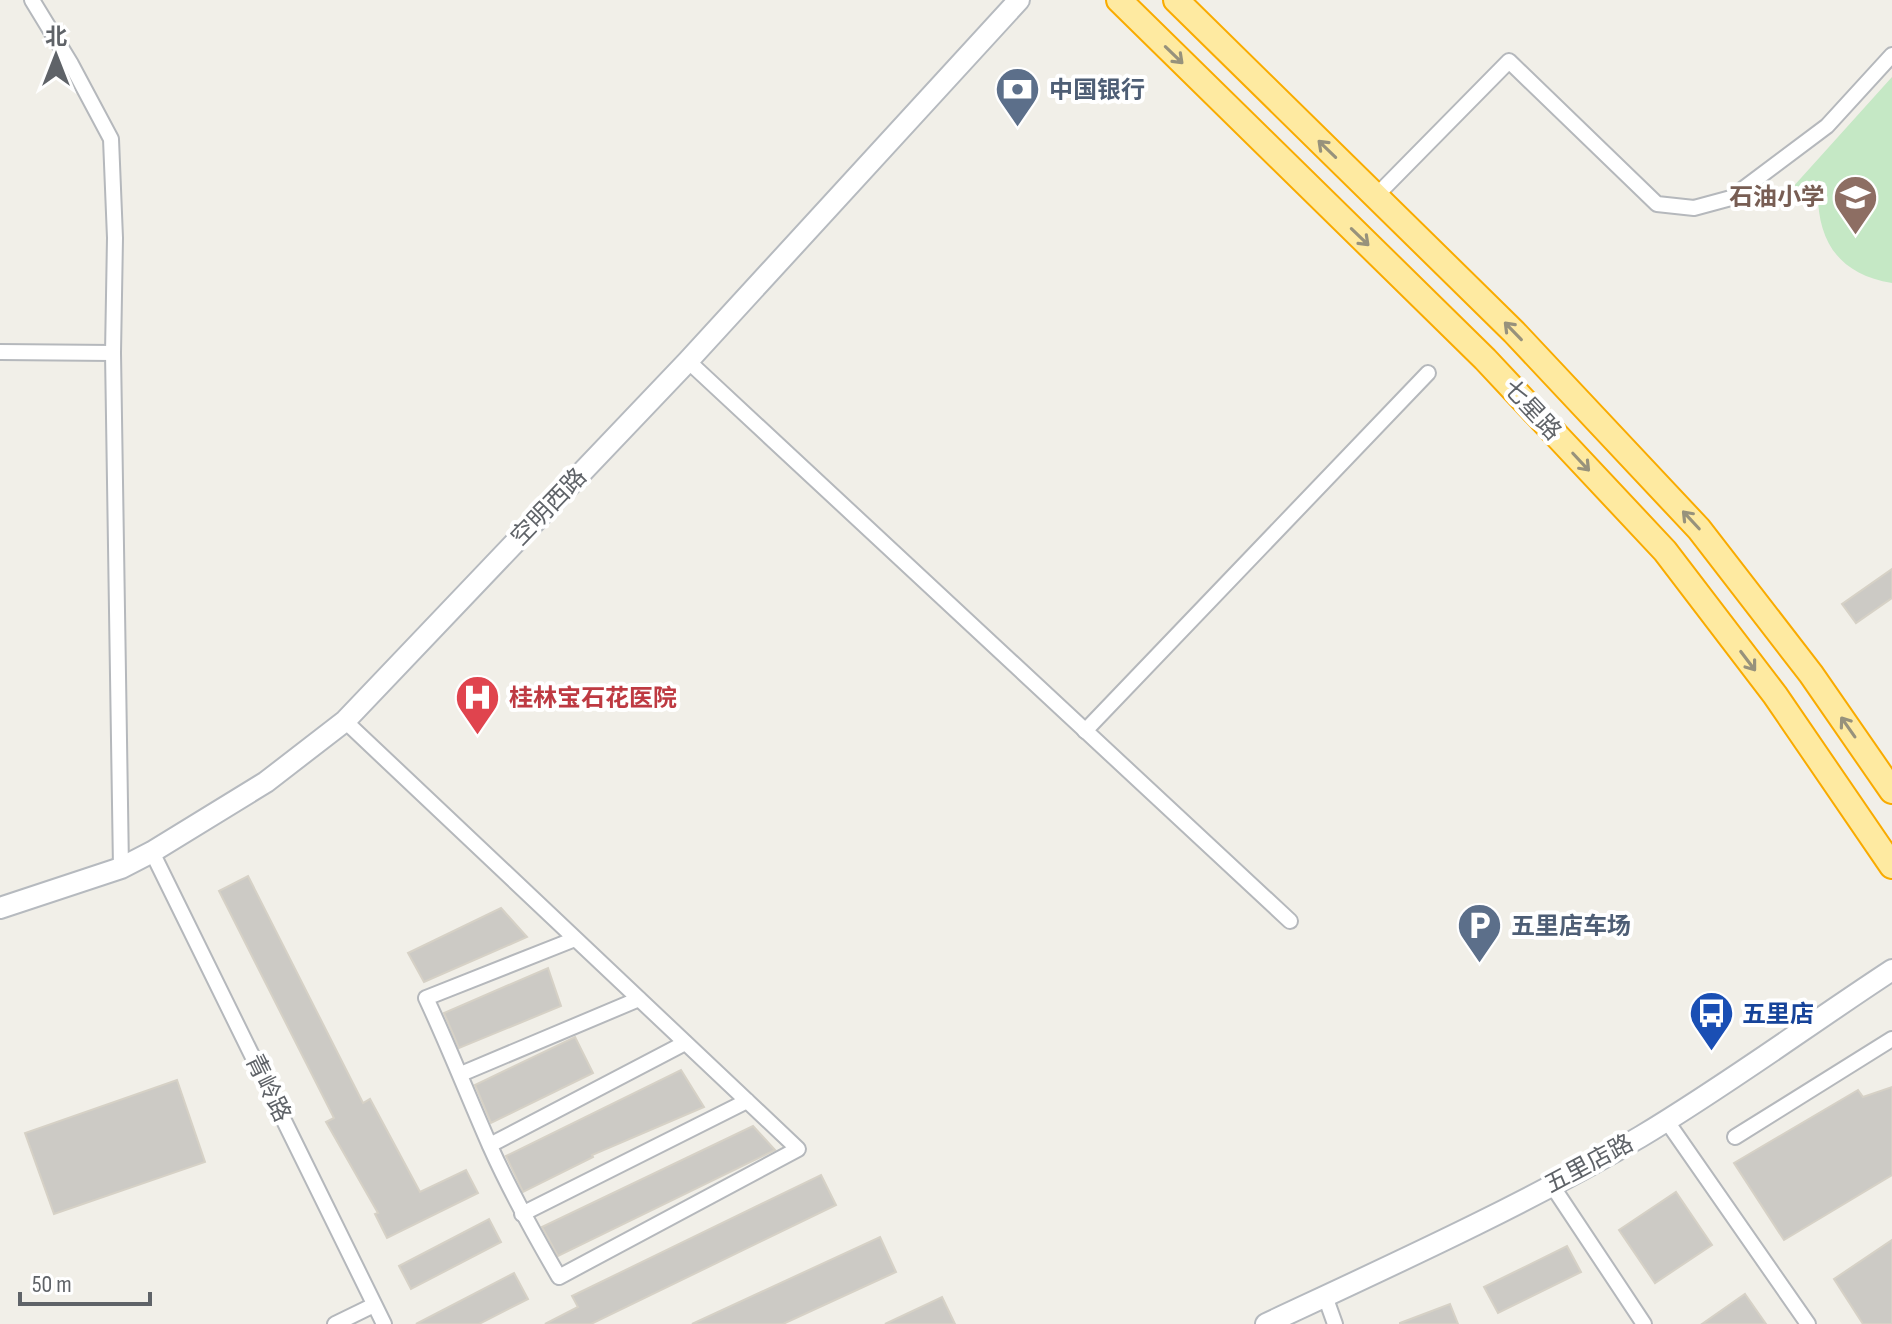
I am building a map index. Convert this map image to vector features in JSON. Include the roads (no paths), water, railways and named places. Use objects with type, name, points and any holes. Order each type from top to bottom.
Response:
[{"type":"highway","name":"七星路","points":[[1119,0],[1485,359],[1665,551],[1775,695],[1892,866]]},
{"type":"highway","name":"七星路","points":[[1176,0],[1514,332],[1699,529],[1889,779]]},
{"type":"main road","name":"空明西路","points":[[0,908],[121,868],[152,852],[266,782],[345,721],[688,361],[1019,0]]},
{"type":"main road","name":"五里店路","points":[[1266,1324],[1452,1236],[1666,1120],[1720,1088],[1892,970]]},
{"type":"street","points":[[32,0],[111,139],[115,238],[113,353],[121,868]]},
{"type":"street","points":[[1376,196],[1509,61],[1657,204],[1678,208],[1712,205],[1731,198],[1752,184],[1827,126],[1892,55]]},
{"type":"street","points":[[0,352],[113,353]]},
{"type":"street","points":[[688,361],[1290,921]]},
{"type":"street","points":[[1085,731],[1428,373]]},
{"type":"street","points":[[345,721],[798,1149],[559,1277],[522,1214],[426,998],[575,939]]},
{"type":"street","name":"青岭路","points":[[152,852],[384,1324]]},
{"type":"street","points":[[461,1074],[639,999]]},
{"type":"street","points":[[1735,1137],[1892,1039]]},
{"type":"street","points":[[490,1145],[685,1043]]},
{"type":"street","points":[[522,1214],[747,1101]]},
{"type":"street","points":[[1666,1120],[1808,1324]]},
{"type":"street","points":[[1551,1184],[1644,1324]]},
{"type":"street","points":[[1325,1296],[1335,1324]]},
{"type":"street","points":[[335,1324],[374,1305]]},
{"type":"place","name":"中国银行","points":[[1018,129]]},
{"type":"place","name":"石油小学","points":[[1856,236]]},
{"type":"place","name":"桂林宝石花医院","points":[[478,737]]},
{"type":"place","name":"五里店车场","points":[[1480,965]]},
{"type":"place","name":"五里店","points":[[1711,1053]]}]
